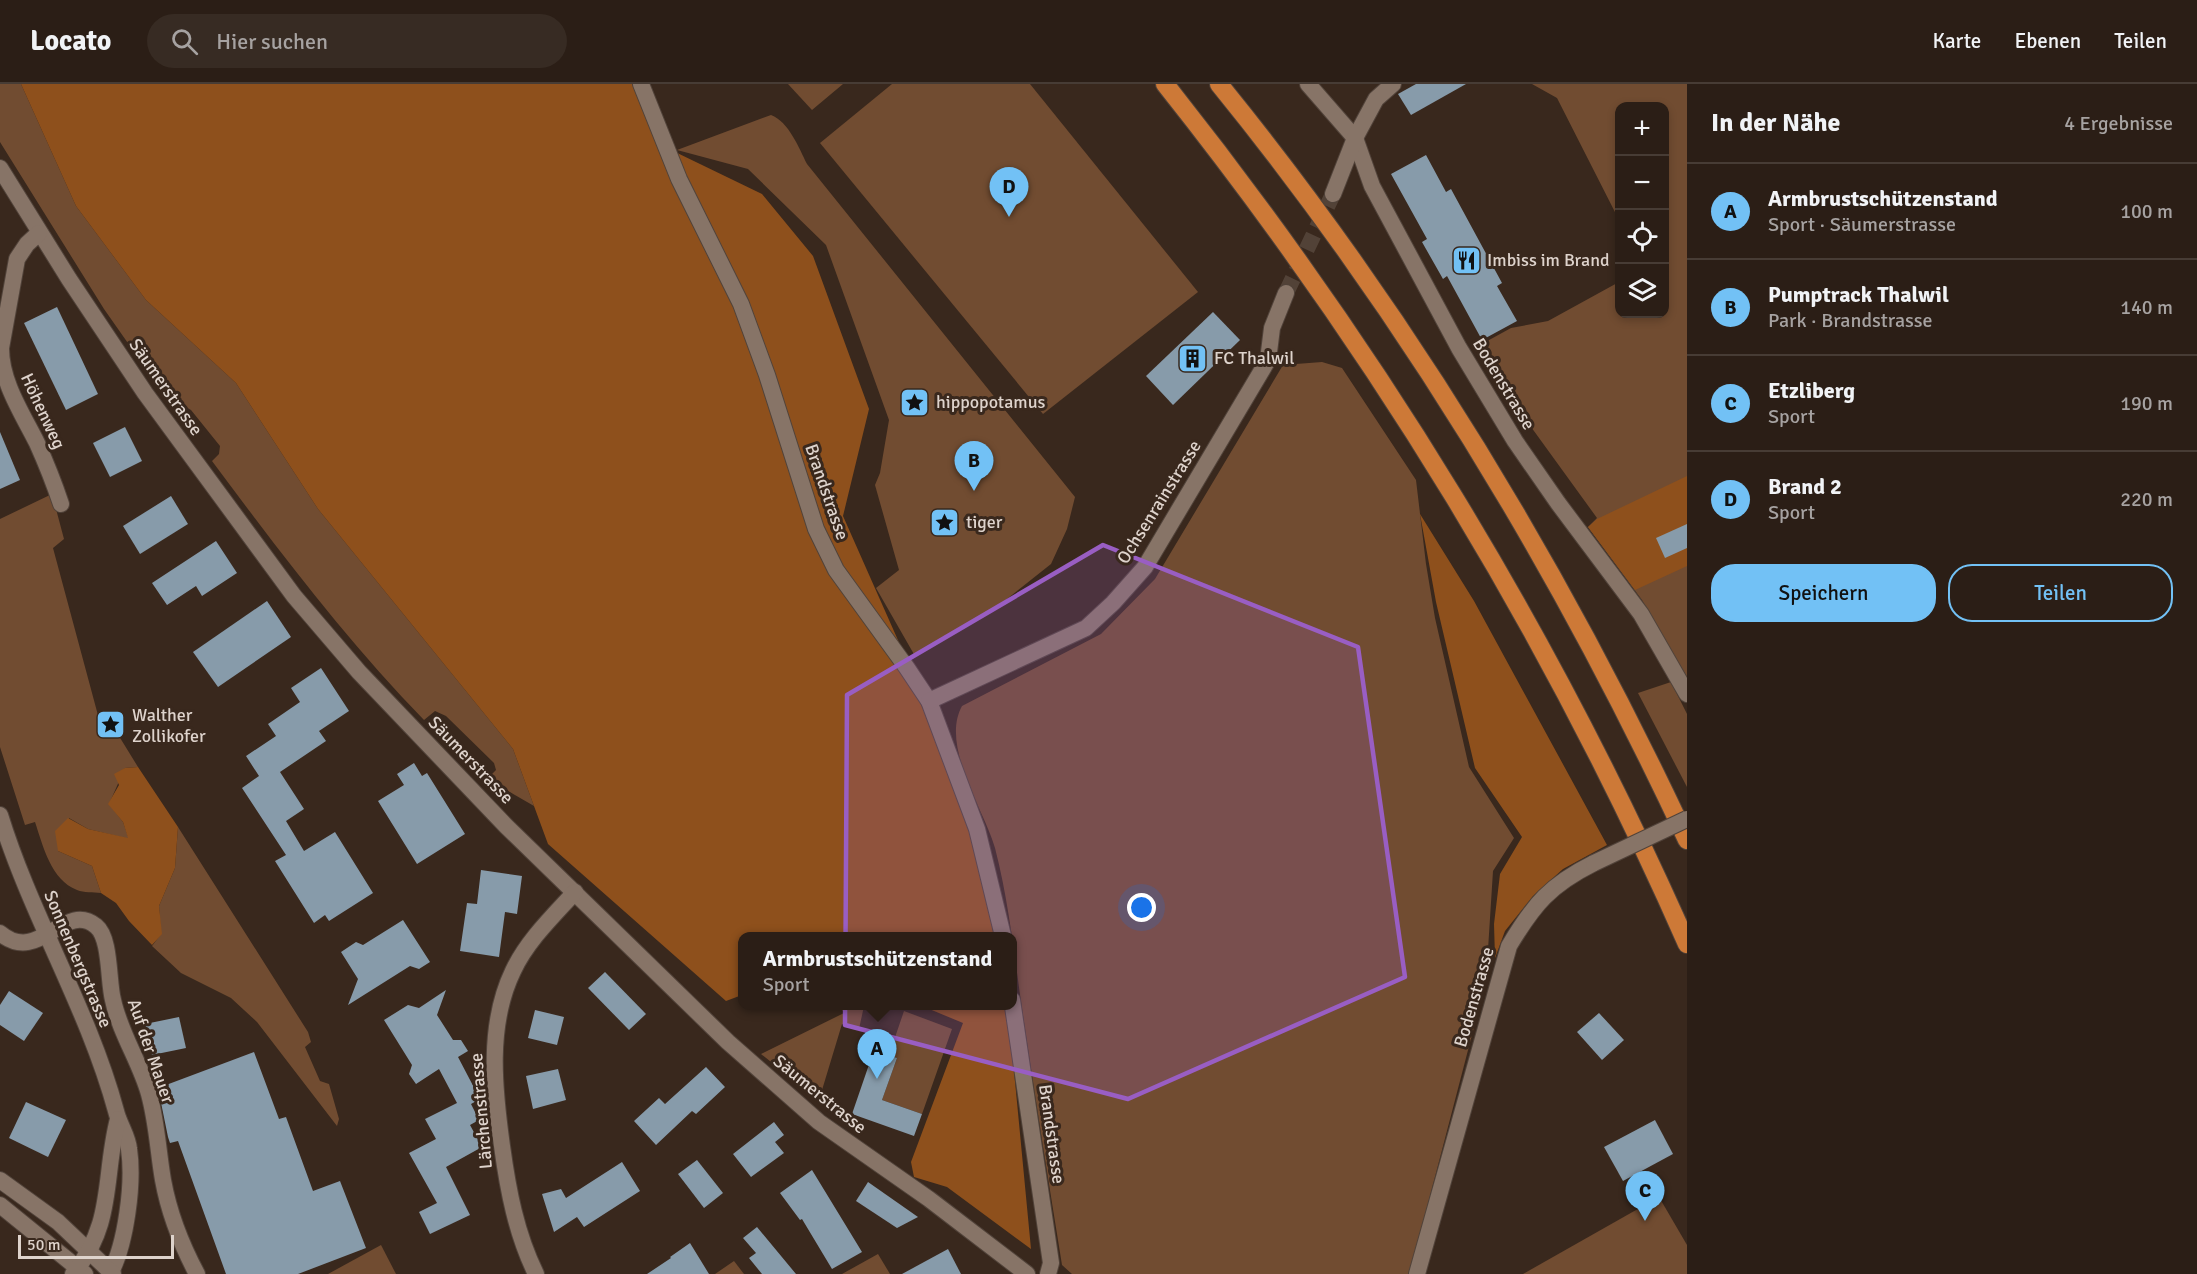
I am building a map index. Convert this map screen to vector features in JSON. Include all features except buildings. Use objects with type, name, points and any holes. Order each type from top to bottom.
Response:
[{"type":"highway","points":[[1165,84],[1221,155],[1323,294],[1434,461],[1536,636],[1599,755],[1652,864],[1687,944]]},
{"type":"highway","points":[[1219,84],[1304,194],[1355,265],[1469,436],[1582,631],[1644,750],[1687,840]]},
{"type":"street","name":"Brandstrasse","points":[[640,84],[679,179],[741,304],[767,375],[816,529],[836,570],[929,701],[977,829],[1001,932]]},
{"type":"street","name":"Bodenstrasse","points":[[1308,84],[1355,138],[1372,186],[1497,412],[1533,469],[1641,614],[1687,694]]},
{"type":"street","points":[[1333,194],[1355,138],[1376,99],[1393,84]]},
{"type":"street","name":"Säumerstrasse","points":[[0,168],[39,233],[145,393],[294,596],[359,672],[506,826],[719,1035],[819,1122],[929,1199],[1027,1274]]},
{"type":"street","name":"Höhenweg","points":[[39,233],[27,244],[17,259],[1,348],[1,361],[5,376],[38,445],[61,504]]},
{"type":"street","name":"Ochsenrainstrasse","points":[[929,701],[1086,628],[1113,603],[1144,567],[1268,360],[1272,328],[1286,293]]},
{"type":"street","name":"Sonnenbergstrasse","points":[[0,815],[11,848],[99,1059],[129,1148],[131,1172],[126,1219],[111,1274]]},
{"type":"street","name":"Bodenstrasse","points":[[1417,1274],[1509,946],[1528,914],[1549,892],[1570,875],[1687,819]]},
{"type":"street","name":"Lärchenstrasse","points":[[536,1274],[515,1221],[508,1190],[497,1110],[495,1046],[503,998],[513,970],[531,941],[575,892]]},
{"type":"street","name":"Auf der Mauer","points":[[0,933],[16,943],[26,943],[47,934],[64,923],[73,921],[86,921],[96,925],[101,933],[105,944],[109,983],[115,1010],[148,1093],[158,1132],[163,1180],[170,1212],[197,1274]]},
{"type":"street","name":"Brandstrasse","points":[[1014,1010],[1051,1263],[1048,1274]]},
{"type":"street","name":"Sonnenbergstrasse","points":[[79,1272],[102,1220],[108,1197],[118,1119]]},
{"type":"street","points":[[0,1180],[58,1222],[90,1250],[111,1274]]},
{"type":"street","points":[[0,1205],[79,1272]]},
{"type":"highlighted area","points":[[1103,545],[1358,647],[1405,977],[1128,1099],[845,1025],[847,695]]},
{"type":"shaded area","points":[[0,84],[21,84],[76,206],[146,300],[236,383],[318,509],[513,749],[534,806],[503,788],[497,792],[485,781],[496,770],[494,763],[446,716],[435,711],[424,720],[395,690],[314,594],[212,461],[219,454],[220,446],[191,410],[186,407],[177,413],[104,309],[0,142]]},
{"type":"shaded area","points":[[21,84],[646,84],[669,149],[762,194],[813,256],[869,409],[843,516],[971,805],[993,932],[738,932],[738,996],[726,1001],[548,844],[513,749],[318,509],[236,383],[146,300],[76,206]]},
{"type":"shaded area","points":[[788,84],[843,84],[812,110]]},
{"type":"shaded area","points":[[892,84],[1030,84],[1198,292],[1043,414],[820,143]]},
{"type":"shaded area","points":[[1532,84],[1687,84],[1687,679],[1642,600],[1588,527],[1597,518],[1526,420],[1480,345],[1511,328],[1548,321],[1615,284],[1615,318],[1669,318],[1669,102],[1615,102],[1615,212],[1557,98]]},
{"type":"shaded area","points":[[771,115],[788,129],[807,164],[1075,497],[1067,529],[1051,564],[988,614],[915,656],[876,588],[899,570],[875,485],[880,473],[889,420],[826,245],[748,169],[677,150]]},
{"type":"shaded area","points":[[1322,362],[1342,368],[1416,480],[1435,618],[1469,767],[1514,838],[1493,871],[1486,981],[1408,1274],[1072,1274],[1062,1265],[1017,974],[1017,932],[1011,932],[995,848],[960,758],[956,740],[957,722],[962,706],[1101,634],[1155,579],[1283,365]]},
{"type":"shaded area","points":[[1687,476],[1687,566],[1635,590],[1588,527],[1597,519]]},
{"type":"shaded area","points":[[52,494],[64,539],[53,548],[99,719],[114,728],[138,767],[125,768],[109,804],[123,822],[129,839],[88,829],[69,818],[58,851],[92,866],[101,893],[77,890],[61,879],[54,870],[35,822],[25,825],[0,747],[0,519]]},
{"type":"shaded area","points":[[1420,514],[1474,601],[1607,845],[1563,869],[1533,896],[1505,931],[1495,958],[1494,924],[1500,874],[1522,837],[1475,768],[1436,602]]},
{"type":"shaded area","points":[[1671,682],[1687,714],[1687,787],[1638,693]]},
{"type":"shaded area","points":[[138,767],[178,827],[175,868],[159,906],[162,934],[152,945],[129,921],[116,903],[101,893],[92,866],[58,851],[55,831],[68,818],[88,829],[128,838],[123,822],[108,804],[119,785],[114,774],[125,768]]},
{"type":"shaded area","points":[[178,827],[308,1032],[311,1042],[305,1047],[320,1081],[329,1084],[339,1119],[337,1126],[257,1022],[231,998],[181,973],[152,946],[161,934],[159,906],[175,868]]},
{"type":"shaded area","points":[[842,1010],[863,1010],[859,1029],[842,1024],[819,1100],[761,1054],[844,1013]]},
{"type":"shaded area","points":[[932,1010],[1007,1010],[1031,1249],[947,1187],[914,1177],[911,1162],[963,1023]]},
{"type":"shaded area","points":[[904,1011],[952,1029],[922,1114],[882,1100],[897,1058],[889,1055]]},
{"type":"shaded area","points":[[1659,1197],[1687,1245],[1687,1274],[1523,1274]]},
{"type":"shaded area","points":[[381,1245],[396,1274],[328,1274]]},
{"type":"shaded area","points":[[878,1254],[890,1274],[842,1274]]},
{"type":"shaded area","points":[[734,1261],[744,1274],[715,1274]]},
{"type":"tunnel","points":[[1286,293],[1333,194]]},
{"type":"place","name":"Brand 2","points":[[1009,217]]},
{"type":"place","name":"Imbiss im Brand","points":[[1466,260]]},
{"type":"place","name":"FC Thalwil","points":[[1193,358]]},
{"type":"place","name":"hippopotamus","points":[[915,402]]},
{"type":"place","name":"Pumptrack Thalwil","points":[[974,491]]},
{"type":"place","name":"tiger","points":[[945,522]]},
{"type":"place","name":"Walther Zollikofer","points":[[111,725]]},
{"type":"place","name":"Armbrustschützenstand","points":[[877,1079]]},
{"type":"place","name":"Etzliberg","points":[[1645,1221]]}]
